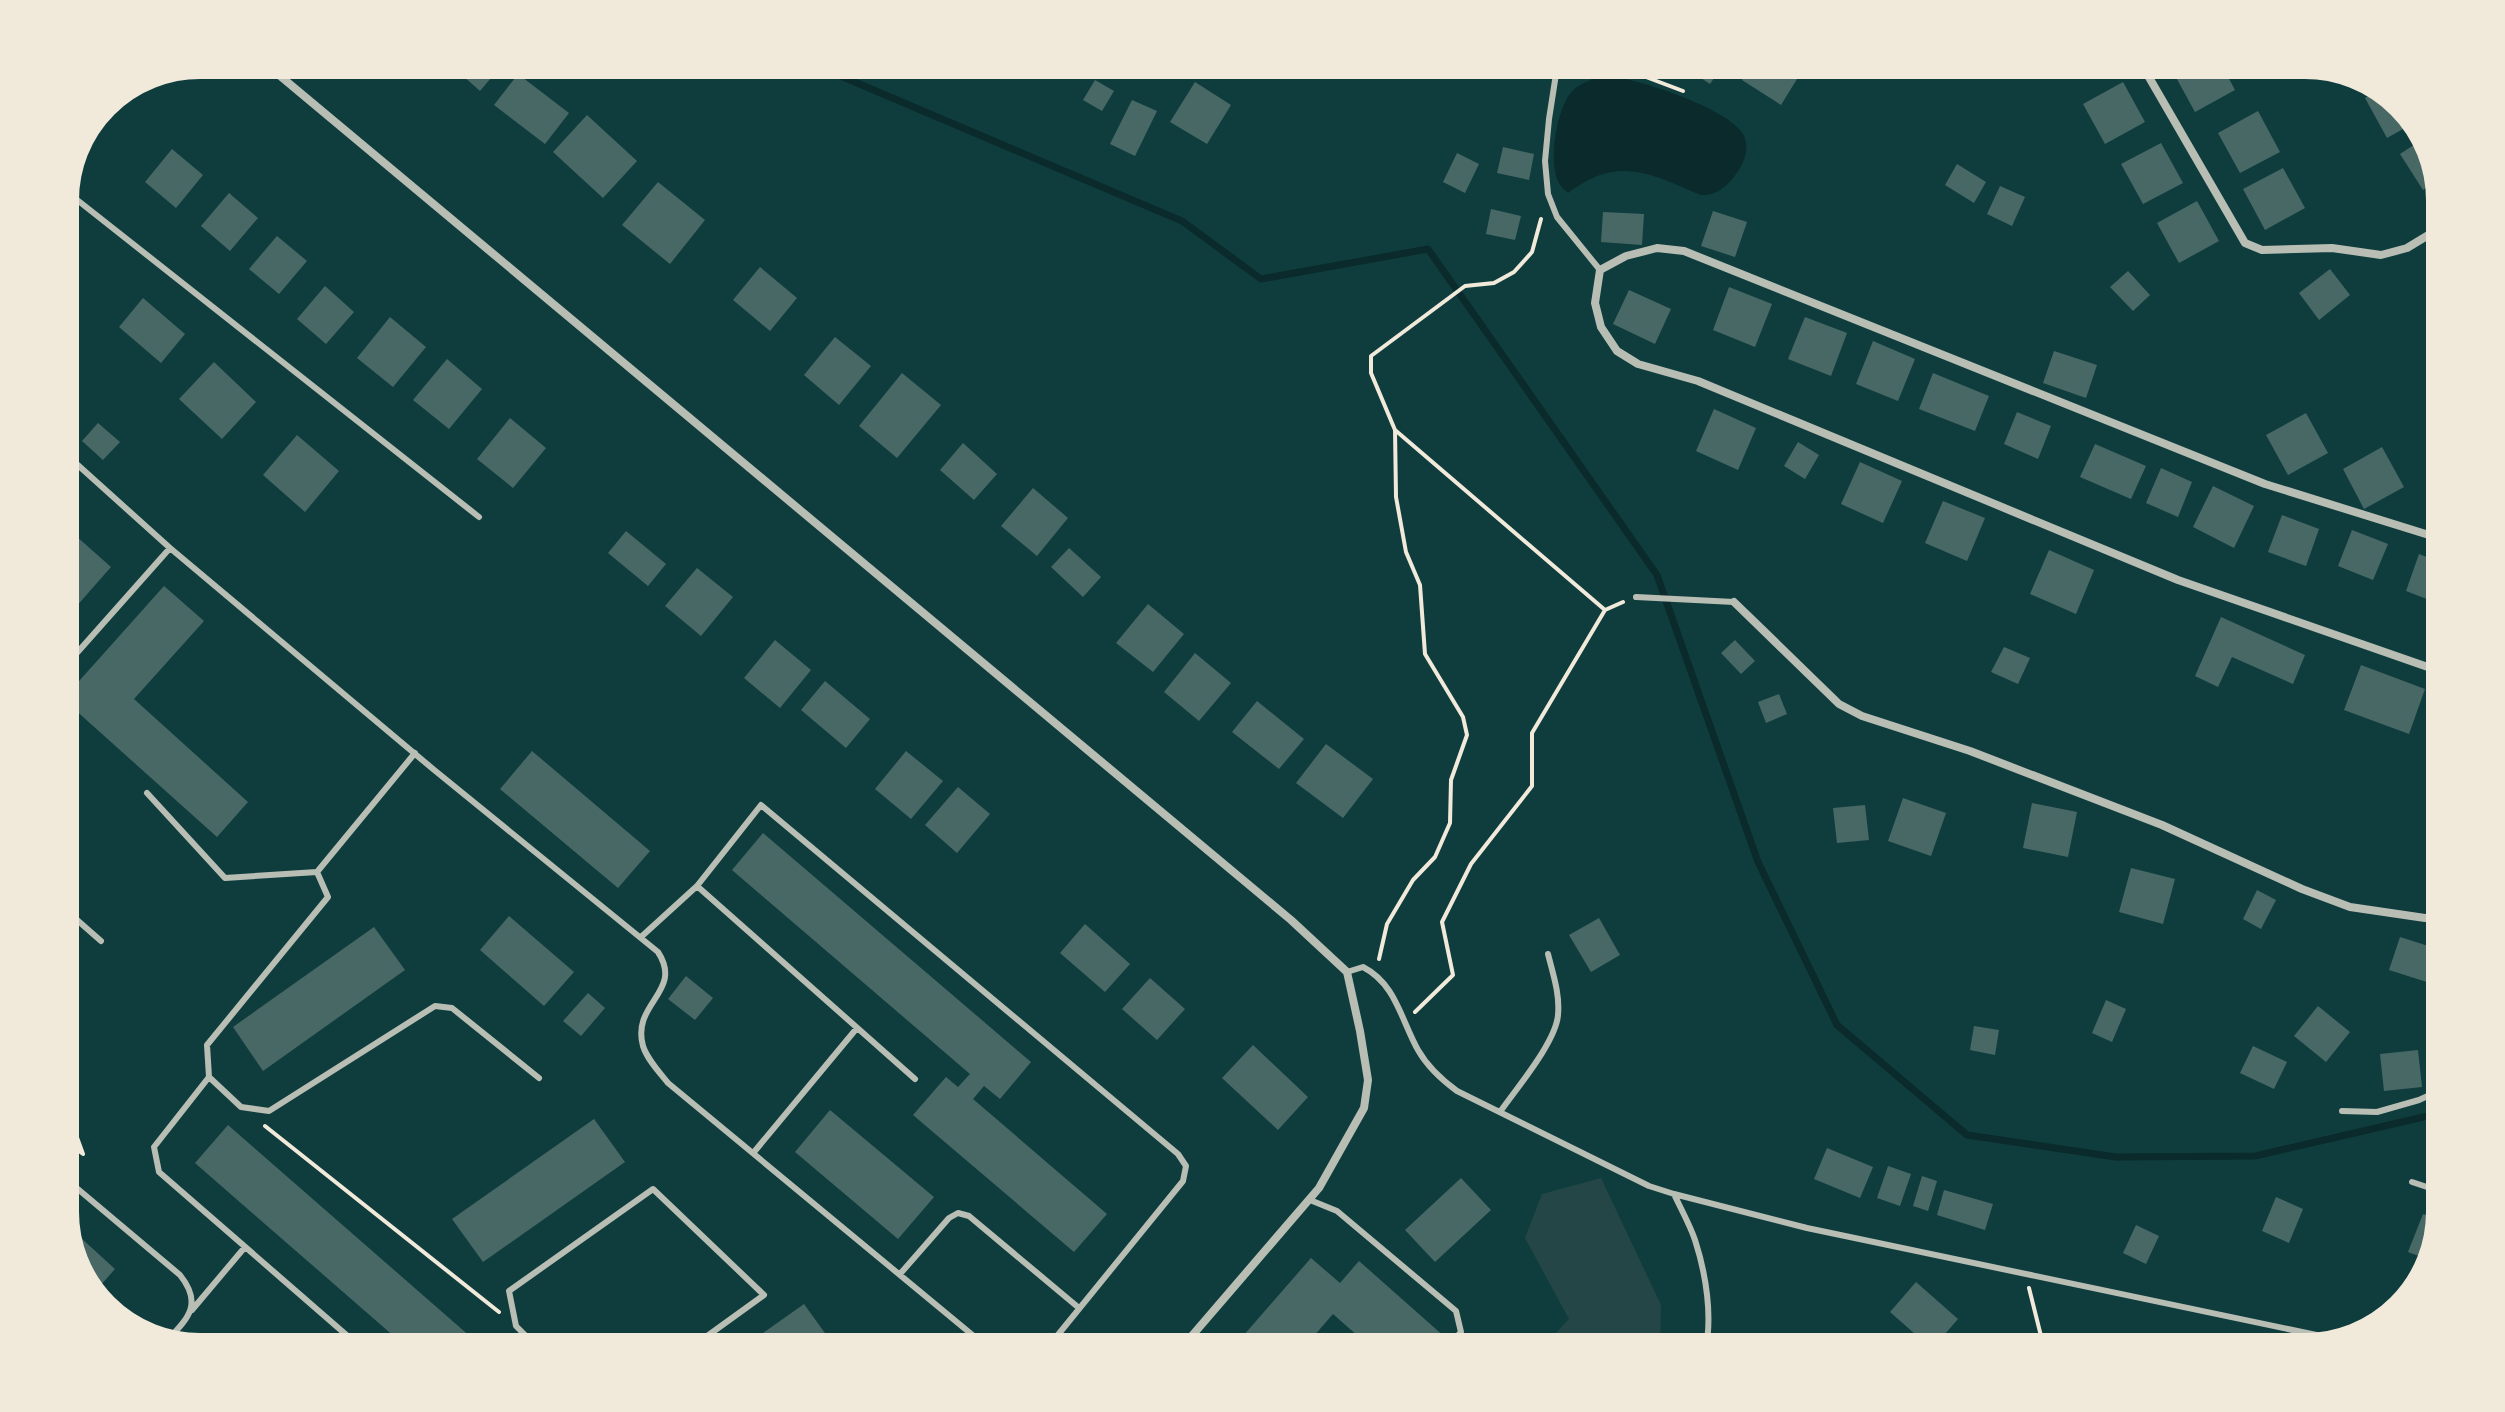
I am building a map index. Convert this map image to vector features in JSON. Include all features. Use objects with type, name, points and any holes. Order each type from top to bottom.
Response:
[{"type":"street","points":[[278,74],[1267,899],[1347,972],[1368,1080],[1364,1108],[1310,1200],[1190,1338]]},
{"type":"street","points":[[2147,74],[2245,243],[2262,250],[2332,248],[2381,255],[2407,248],[2431,233]]},
{"type":"street","points":[[2431,536],[2265,484],[1684,251],[1657,248],[1626,256],[1600,270],[1595,303],[1601,327],[1617,351],[1638,364],[1698,381],[2178,580],[2431,668]]},
{"type":"street","points":[[1734,602],[1839,704],[1862,716],[1970,751],[2162,825],[2302,889],[2350,907],[2431,918]]},
{"type":"lane","points":[[1556,74],[1545,161],[1548,194],[1557,217],[1600,270]]},
{"type":"lane","points":[[74,197],[479,517]]},
{"type":"lane","points":[[74,462],[170,548],[658,952],[667,965],[666,982],[645,1013],[641,1028],[643,1047],[668,1083],[976,1338]]},
{"type":"lane","points":[[74,656],[170,548]]},
{"type":"lane","points":[[1636,597],[1734,602]]},
{"type":"lane","points":[[147,793],[225,878],[317,872],[415,753]]},
{"type":"lane","points":[[641,937],[697,886],[761,805],[1178,1154],[1186,1166],[1183,1181],[1055,1338]]},
{"type":"lane","points":[[317,872],[328,897],[207,1045],[209,1077],[154,1147],[159,1172],[350,1338]]},
{"type":"lane","points":[[697,886],[915,1079]]},
{"type":"lane","points":[[74,917],[101,941]]},
{"type":"lane","points":[[1500,1112],[1549,1041],[1558,1018],[1557,986],[1548,954]]},
{"type":"lane","points":[[1347,972],[1363,967],[1376,974],[1391,993],[1419,1051],[1442,1080],[1457,1091],[1649,1186],[1807,1228],[2324,1337]]},
{"type":"lane","points":[[209,1077],[241,1107],[269,1111],[435,1006],[452,1008],[539,1078]]},
{"type":"lane","points":[[754,1152],[857,1028]]},
{"type":"lane","points":[[2342,1111],[2377,1112],[2431,1094]]},
{"type":"lane","points":[[2412,1182],[2431,1188]]},
{"type":"lane","points":[[74,1186],[180,1275],[188,1284],[192,1310]]},
{"type":"lane","points":[[528,1338],[516,1326],[509,1291],[653,1189],[764,1295],[704,1338]]},
{"type":"lane","points":[[1674,1194],[1695,1240],[1706,1291],[1708,1338]]},
{"type":"lane","points":[[1310,1200],[1337,1211],[1456,1311],[1461,1332],[1456,1338]]},
{"type":"lane","points":[[900,1274],[949,1218],[958,1213],[969,1216],[1079,1308]]},
{"type":"lane","points":[[172,1335],[245,1247]]},
{"type":"path","points":[[1638,74],[1683,91]]},
{"type":"path","points":[[1376,974],[1387,924],[1413,880],[1435,857],[1450,823],[1451,780],[1467,735],[1463,717],[1425,654],[1420,585],[1406,552],[1396,497],[1395,430],[1371,373],[1371,356],[1465,286],[1494,283],[1514,272],[1532,252],[1548,194]]},
{"type":"path","points":[[1395,430],[1605,610]]},
{"type":"path","points":[[1406,1021],[1453,975],[1442,922],[1471,864],[1532,786],[1532,733],[1605,610],[1636,597]]},
{"type":"path","points":[[265,1126],[516,1326]]},
{"type":"path","points":[[74,1129],[83,1154],[74,1147]]},
{"type":"path","points":[[2025,1274],[2041,1338]]},
{"type":"shaded area","points":[[1602,75],[1674,94],[1728,120],[1743,134],[1746,146],[1743,163],[1733,178],[1717,192],[1701,195],[1649,175],[1618,171],[1586,181],[1568,193],[1559,183],[1554,163],[1560,114],[1572,91]]},
{"type":"shaded area","points":[[1601,1178],[1661,1305],[1660,1338],[1551,1338],[1569,1319],[1525,1238],[1542,1194]]},
{"type":"building","points":[[461,74],[494,74],[480,91]]},
{"type":"building","points":[[518,74],[569,113],[545,144],[494,105]]},
{"type":"building","points":[[1245,74],[1261,74],[1259,79]]},
{"type":"building","points":[[1695,74],[1717,74],[1710,84]]},
{"type":"building","points":[[1746,74],[1800,74],[1781,105],[1742,80]]},
{"type":"building","points":[[2174,74],[2226,74],[2235,90],[2195,112]]},
{"type":"building","points":[[1095,80],[1114,91],[1102,111],[1083,100]]},
{"type":"building","points":[[1195,82],[1231,105],[1207,144],[1170,122]]},
{"type":"building","points":[[2123,82],[2145,122],[2105,144],[2083,104]]},
{"type":"building","points":[[2372,94],[2382,100],[2407,127],[2387,138],[2365,98]]},
{"type":"building","points":[[1132,100],[1157,111],[1135,156],[1110,144]]},
{"type":"building","points":[[2258,111],[2280,152],[2240,173],[2218,133]]},
{"type":"building","points":[[587,115],[637,161],[603,198],[553,152]]},
{"type":"building","points":[[2161,143],[2183,183],[2143,204],[2121,164]]},
{"type":"building","points":[[2417,143],[2430,186],[2423,190],[2400,154]]},
{"type":"building","points":[[1503,147],[1534,154],[1529,180],[1497,173]]},
{"type":"building","points":[[172,149],[203,175],[176,208],[145,182]]},
{"type":"building","points":[[1457,153],[1479,164],[1465,193],[1443,182]]},
{"type":"building","points":[[1957,164],[1986,182],[1974,203],[1945,185]]},
{"type":"building","points":[[2283,168],[2305,208],[2265,230],[2243,189]]},
{"type":"building","points":[[658,182],[705,220],[670,264],[622,225]]},
{"type":"building","points":[[2000,186],[2025,197],[2012,226],[1987,214]]},
{"type":"building","points":[[229,193],[258,218],[230,251],[201,226]]},
{"type":"building","points":[[2197,201],[2219,241],[2179,263],[2157,223]]},
{"type":"building","points":[[1491,209],[1521,216],[1515,240],[1486,234]]},
{"type":"building","points":[[1713,211],[1747,222],[1735,257],[1701,246]]},
{"type":"building","points":[[1603,212],[1644,214],[1642,245],[1601,242]]},
{"type":"building","points":[[277,236],[307,261],[279,294],[249,269]]},
{"type":"building","points":[[760,267],[797,298],[770,331],[733,300]]},
{"type":"building","points":[[2330,269],[2350,295],[2319,320],[2299,293]]},
{"type":"building","points":[[2128,271],[2150,295],[2133,311],[2110,287]]},
{"type":"building","points":[[325,286],[354,312],[326,344],[297,319]]},
{"type":"building","points":[[1729,287],[1772,304],[1755,347],[1713,330]]},
{"type":"building","points":[[1629,290],[1671,309],[1655,344],[1613,324]]},
{"type":"building","points":[[143,298],[185,334],[161,363],[119,327]]},
{"type":"building","points":[[390,317],[426,347],[393,387],[357,358]]},
{"type":"building","points":[[1805,317],[1847,333],[1831,376],[1788,359]]},
{"type":"building","points":[[835,337],[871,366],[839,405],[804,375]]},
{"type":"building","points":[[1873,341],[1915,359],[1898,401],[1856,384]]},
{"type":"building","points":[[2054,351],[2097,365],[2086,398],[2043,383]]},
{"type":"building","points":[[447,359],[482,389],[449,429],[413,400]]},
{"type":"building","points":[[214,362],[256,402],[222,439],[179,399]]},
{"type":"building","points":[[902,373],[941,405],[897,458],[859,426]]},
{"type":"building","points":[[1933,373],[1989,396],[1975,431],[1919,409]]},
{"type":"building","points":[[1714,409],[1756,428],[1738,470],[1696,451]]},
{"type":"building","points":[[2017,412],[2051,426],[2038,459],[2004,444]]},
{"type":"building","points":[[2306,413],[2328,453],[2288,475],[2266,435]]},
{"type":"building","points":[[510,418],[546,448],[513,488],[477,459]]},
{"type":"building","points":[[98,423],[120,442],[103,460],[82,441]]},
{"type":"building","points":[[297,435],[339,471],[305,512],[263,475]]},
{"type":"building","points":[[1798,442],[1819,455],[1805,479],[1784,466]]},
{"type":"building","points":[[963,443],[997,474],[974,500],[940,470]]},
{"type":"building","points":[[2095,444],[2146,466],[2131,499],[2080,477]]},
{"type":"building","points":[[2382,447],[2404,487],[2364,509],[2343,469]]},
{"type":"building","points":[[1860,462],[1902,481],[1883,523],[1841,504]]},
{"type":"building","points":[[2161,468],[2192,482],[2178,517],[2146,503]]},
{"type":"building","points":[[2213,486],[2254,506],[2234,548],[2193,527]]},
{"type":"building","points":[[1033,488],[1068,518],[1037,556],[1001,526]]},
{"type":"building","points":[[1943,501],[1985,518],[1967,561],[1925,543]]},
{"type":"building","points":[[2282,515],[2319,529],[2306,566],[2268,552]]},
{"type":"building","points":[[2352,530],[2388,544],[2373,580],[2338,566]]},
{"type":"building","points":[[626,531],[666,564],[648,586],[608,553]]},
{"type":"building","points":[[76,536],[111,567],[74,609]]},
{"type":"building","points":[[1069,548],[1101,577],[1083,597],[1051,567]]},
{"type":"building","points":[[2049,550],[2094,570],[2076,614],[2030,594]]},
{"type":"building","points":[[2419,554],[2431,559],[2431,601],[2406,591]]},
{"type":"building","points":[[697,568],[733,597],[701,636],[665,606]]},
{"type":"building","points":[[164,586],[204,621],[134,699],[248,802],[217,837],[74,709],[74,687]]},
{"type":"building","points":[[1148,604],[1184,634],[1153,672],[1116,643]]},
{"type":"building","points":[[2221,617],[2305,655],[2293,684],[2232,657],[2218,687],[2195,676]]},
{"type":"building","points":[[775,640],[811,670],[780,708],[744,678]]},
{"type":"building","points":[[1735,640],[1755,661],[1741,674],[1721,653]]},
{"type":"building","points":[[2004,647],[2030,658],[2018,684],[1991,672]]},
{"type":"building","points":[[1195,653],[1231,683],[1199,721],[1164,692]]},
{"type":"building","points":[[2361,665],[2425,689],[2409,734],[2344,710]]},
{"type":"building","points":[[825,681],[870,719],[846,748],[801,710]]},
{"type":"building","points":[[1779,694],[1787,714],[1766,723],[1758,702]]},
{"type":"building","points":[[1257,701],[1304,739],[1279,769],[1232,732]]},
{"type":"building","points":[[1326,744],[1373,779],[1343,818],[1296,783]]},
{"type":"building","points":[[532,751],[650,851],[618,888],[500,789]]},
{"type":"building","points":[[906,751],[943,781],[911,819],[875,789]]},
{"type":"building","points":[[958,787],[990,814],[957,853],[925,825]]},
{"type":"building","points":[[1903,798],[1946,813],[1931,856],[1888,841]]},
{"type":"building","points":[[2032,803],[2077,812],[2068,857],[2023,848]]},
{"type":"building","points":[[1865,805],[1869,840],[1837,843],[1833,808]]},
{"type":"building","points":[[763,833],[1031,1062],[1000,1099],[984,1086],[973,1099],[1107,1214],[1074,1252],[913,1115],[946,1077],[958,1087],[970,1074],[732,870]]},
{"type":"building","points":[[2131,868],[2175,879],[2163,924],[2119,912]]},
{"type":"building","points":[[2257,890],[2276,900],[2261,929],[2243,919]]},
{"type":"building","points":[[509,916],[574,972],[544,1006],[480,950]]},
{"type":"building","points":[[1599,918],[1620,955],[1591,972],[1569,935]]},
{"type":"building","points":[[1085,924],[1130,964],[1105,992],[1060,953]]},
{"type":"building","points":[[374,927],[405,970],[263,1071],[233,1027]]},
{"type":"building","points":[[2400,937],[2431,947],[2430,983],[2389,970]]},
{"type":"building","points":[[686,976],[713,998],[695,1020],[668,999]]},
{"type":"building","points":[[1150,978],[1185,1009],[1157,1040],[1122,1009]]},
{"type":"building","points":[[588,993],[605,1008],[581,1036],[563,1021]]},
{"type":"building","points":[[2106,1000],[2126,1009],[2112,1042],[2092,1033]]},
{"type":"building","points":[[2318,1006],[2350,1032],[2326,1062],[2294,1036]]},
{"type":"building","points":[[1974,1026],[1999,1030],[1995,1055],[1970,1050]]},
{"type":"building","points":[[1253,1045],[1308,1097],[1278,1130],[1222,1078]]},
{"type":"building","points":[[2253,1046],[2287,1062],[2274,1089],[2240,1073]]},
{"type":"building","points":[[2418,1050],[2422,1087],[2384,1091],[2380,1054]]},
{"type":"building","points":[[830,1110],[934,1197],[898,1239],[795,1152]]},
{"type":"building","points":[[594,1119],[625,1162],[483,1262],[452,1219]]},
{"type":"building","points":[[228,1125],[472,1338],[396,1338],[195,1163]]},
{"type":"building","points":[[1827,1148],[1873,1167],[1860,1198],[1814,1179]]},
{"type":"building","points":[[1888,1166],[1911,1174],[1900,1206],[1877,1198]]},
{"type":"building","points":[[1922,1176],[1937,1181],[1928,1211],[1913,1206]]},
{"type":"building","points":[[1461,1178],[1491,1210],[1435,1262],[1405,1230]]},
{"type":"building","points":[[1944,1190],[1993,1204],[1985,1230],[1937,1215]]},
{"type":"building","points":[[2276,1197],[2303,1209],[2289,1243],[2262,1231]]},
{"type":"building","points":[[2423,1214],[2431,1217],[2422,1257],[2408,1252]]},
{"type":"building","points":[[2136,1225],[2159,1236],[2146,1264],[2123,1253]]},
{"type":"building","points":[[81,1238],[115,1269],[99,1287],[91,1275],[78,1242]]},
{"type":"building","points":[[1311,1258],[1340,1283],[1359,1261],[1446,1338],[1360,1338],[1333,1314],[1312,1338],[1241,1338]]},
{"type":"building","points":[[1916,1282],[1958,1319],[1942,1338],[1920,1338],[1890,1312]]},
{"type":"building","points":[[804,1304],[829,1338],[756,1338]]},
{"type":"waterway","points":[[836,74],[1182,221],[1261,279],[1428,249],[1657,575],[1758,862],[1837,1025],[1967,1135],[2116,1157],[2255,1156],[2431,1115]]}]
